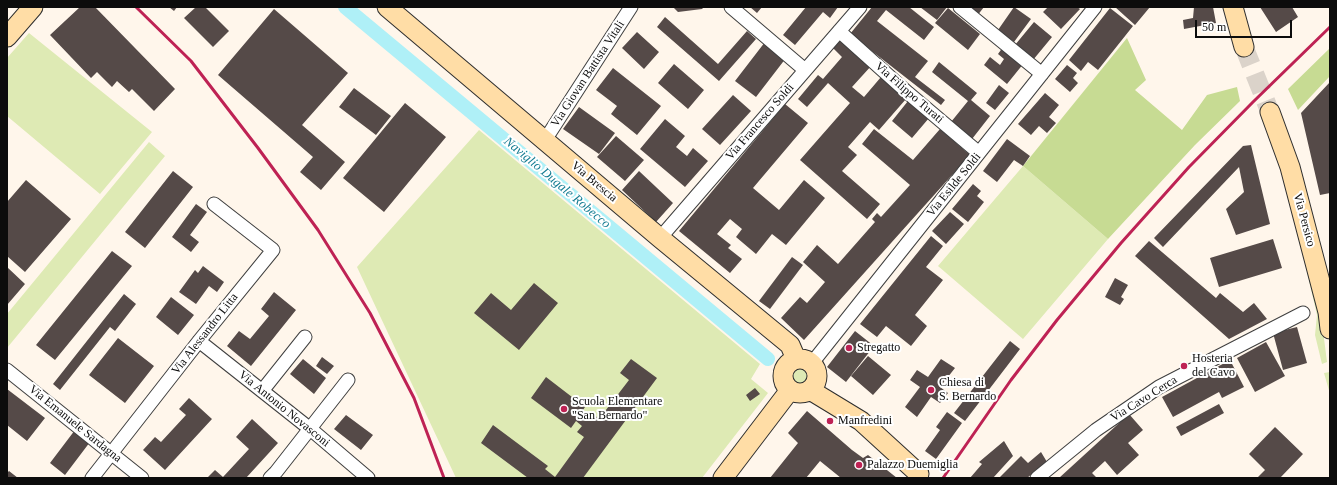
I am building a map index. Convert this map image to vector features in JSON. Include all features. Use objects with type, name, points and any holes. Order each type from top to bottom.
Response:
[{"type":"main road","points":[[7,37],[33,7]]},
{"type":"main road","name":"Via Brescia","points":[[387,7],[660,238],[790,345],[804,361]]},
{"type":"main road","points":[[1233,7],[1244,47]]},
{"type":"main road","name":"Via Persico","points":[[1270,112],[1290,167],[1328,312],[1330,329]]},
{"type":"main road","points":[[804,361],[816,367],[817,378],[816,383],[810,390],[800,393],[790,390],[786,386],[783,376],[787,365],[804,361]]},
{"type":"main road","points":[[723,478],[790,390]]},
{"type":"main road","points":[[810,390],[861,421],[919,474]]},
{"type":"street","name":"Via Giovan Battista Vitali","points":[[545,140],[631,7]]},
{"type":"street","points":[[731,7],[805,70]]},
{"type":"street","name":"Via Francesco Soldi","points":[[660,238],[860,7]]},
{"type":"street","points":[[960,7],[1042,74]]},
{"type":"street","name":"Via Esilde Soldi","points":[[804,361],[979,153],[1094,7]]},
{"type":"street","name":"Via Filippo Turati","points":[[839,31],[908,93],[979,153]]},
{"type":"street","name":"Via Alessandro Litta","points":[[92,478],[199,341],[273,250],[214,204]]},
{"type":"street","name":"Via Cavo Cerca","points":[[1037,478],[1096,430],[1159,387],[1303,313]]},
{"type":"street","points":[[262,391],[305,337]]},
{"type":"street","name":"Via Antonio Novasconi","points":[[199,341],[368,478]]},
{"type":"street","name":"Via Emanuele Sardagna","points":[[7,370],[142,478]]},
{"type":"street","points":[[270,478],[348,380]]},
{"type":"green space","points":[[29,33],[152,132],[100,194],[7,116],[7,58]]},
{"type":"green space","points":[[1127,38],[1146,80],[1135,90],[1182,130],[1207,95],[1237,87],[1240,101],[1195,145],[1108,239],[1023,166]]},
{"type":"green space","points":[[1330,48],[1330,76],[1298,110],[1288,89]]},
{"type":"green space","points":[[1265,115],[1284,162],[1321,315],[1327,362],[1322,364],[1315,335],[1317,315],[1290,198],[1271,140],[1261,118]]},
{"type":"green space","points":[[479,130],[760,364],[751,379],[768,393],[702,478],[456,478],[357,267]]},
{"type":"green space","points":[[149,142],[165,156],[7,348],[7,314]]},
{"type":"green space","points":[[1023,166],[1108,239],[1023,339],[938,266]]},
{"type":"green space","points":[[796,367],[804,367],[809,372],[807,383],[804,385],[796,385],[791,380],[791,372]]},
{"type":"green space","points":[[1330,372],[1330,394],[1324,373]]},
{"type":"building","points":[[80,7],[95,7],[175,89],[154,111],[132,89],[129,92],[117,81],[112,87],[97,72],[91,78],[50,35]]},
{"type":"building","points":[[169,7],[177,7],[174,11]]},
{"type":"building","points":[[196,7],[205,7],[229,31],[213,47],[184,18]]},
{"type":"building","points":[[673,7],[704,7],[702,9],[678,12]]},
{"type":"building","points":[[750,7],[762,7],[757,13]]},
{"type":"building","points":[[806,7],[838,7],[830,18],[823,12],[795,45],[783,35]]},
{"type":"building","points":[[872,7],[909,7],[934,27],[924,40],[886,10],[877,21],[928,61],[915,77],[945,100],[941,105],[850,34]]},
{"type":"building","points":[[920,7],[947,7],[937,20]]},
{"type":"building","points":[[965,7],[984,7],[977,16]]},
{"type":"building","points":[[1014,7],[1031,19],[1014,42],[998,30]]},
{"type":"building","points":[[1048,7],[1077,7],[1080,9],[1061,29],[1043,12]]},
{"type":"building","points":[[1115,7],[1150,7],[1135,25]]},
{"type":"building","points":[[1194,7],[1213,7],[1216,23],[1184,29],[1183,20],[1193,18]]},
{"type":"building","points":[[1260,7],[1292,7],[1298,17],[1276,32]]},
{"type":"building","points":[[948,8],[980,34],[968,50],[935,23]]},
{"type":"building","points":[[1110,8],[1133,26],[1098,70],[1088,62],[1081,71],[1069,60]]},
{"type":"building","points":[[274,9],[348,73],[302,125],[345,162],[321,190],[300,172],[313,157],[218,75]]},
{"type":"building","points":[[665,17],[718,64],[747,31],[756,39],[719,81],[657,27]]},
{"type":"building","points":[[1034,22],[1052,37],[1033,60],[1015,45]]},
{"type":"building","points":[[637,32],[659,52],[644,69],[622,48]]},
{"type":"building","points":[[839,37],[872,65],[852,87],[864,97],[881,77],[906,99],[879,130],[870,122],[848,147],[857,155],[842,171],[880,204],[867,219],[800,160],[850,103],[828,83],[807,107],[798,99],[818,75],[823,79],[842,57],[831,46]]},
{"type":"building","points":[[765,42],[786,58],[756,97],[735,81]]},
{"type":"building","points":[[1003,47],[1024,63],[1007,84],[984,65],[990,57],[1000,65],[1004,59],[998,54]]},
{"type":"building","points":[[939,62],[977,93],[971,100],[990,116],[972,139],[951,122],[968,101],[932,72]]},
{"type":"building","points":[[674,64],[704,90],[688,109],[658,83]]},
{"type":"building","points":[[1067,65],[1077,73],[1073,78],[1078,83],[1070,92],[1055,79]]},
{"type":"building","points":[[613,68],[661,106],[637,135],[611,114],[617,106],[596,90]]},
{"type":"building","points":[[1330,82],[1330,193],[1320,195],[1301,113]]},
{"type":"building","points":[[999,85],[1009,93],[995,110],[986,103]]},
{"type":"building","points":[[354,88],[391,116],[376,135],[339,107]]},
{"type":"building","points":[[1045,93],[1059,105],[1049,117],[1056,123],[1047,133],[1039,126],[1031,135],[1018,124]]},
{"type":"building","points":[[733,95],[751,111],[720,145],[702,129]]},
{"type":"building","points":[[908,101],[929,118],[912,138],[892,121]]},
{"type":"building","points":[[405,103],[446,137],[384,212],[343,178]]},
{"type":"building","points":[[785,104],[808,123],[753,188],[779,210],[804,180],[825,198],[786,245],[772,234],[756,254],[736,237],[742,229],[730,219],[717,234],[731,245],[728,248],[742,259],[730,273],[679,231]]},
{"type":"building","points":[[579,107],[615,133],[599,154],[563,129]]},
{"type":"building","points":[[665,119],[685,136],[676,147],[687,156],[693,148],[708,161],[685,187],[640,149]]},
{"type":"building","points":[[874,129],[913,160],[940,129],[970,155],[804,340],[781,318],[800,297],[807,303],[825,282],[803,262],[817,245],[838,264],[875,222],[872,219],[877,213],[881,217],[910,185],[862,144]]},
{"type":"building","points":[[616,136],[644,160],[625,181],[597,157]]},
{"type":"building","points":[[1007,139],[1030,156],[1023,166],[1014,160],[997,182],[983,171]]},
{"type":"building","points":[[1251,145],[1270,224],[1236,235],[1226,209],[1244,192],[1239,167],[1163,247],[1154,238],[1243,146]]},
{"type":"building","points":[[173,171],[193,187],[145,248],[125,232]]},
{"type":"building","points":[[639,171],[673,203],[656,222],[622,190]]},
{"type":"building","points":[[26,180],[71,219],[25,272],[7,256],[7,202]]},
{"type":"building","points":[[973,184],[981,191],[977,196],[984,202],[968,222],[952,209]]},
{"type":"building","points":[[196,204],[207,212],[190,235],[199,242],[191,252],[172,237]]},
{"type":"building","points":[[950,212],[964,224],[946,244],[932,231]]},
{"type":"building","points":[[931,236],[943,246],[926,267],[943,280],[915,315],[927,326],[911,346],[886,326],[877,337],[860,324]]},
{"type":"building","points":[[1273,239],[1282,268],[1219,287],[1210,258]]},
{"type":"building","points":[[1149,241],[1216,298],[1220,293],[1243,312],[1254,303],[1267,319],[1229,339],[1135,256]]},
{"type":"building","points":[[112,251],[132,266],[55,360],[36,345]]},
{"type":"building","points":[[792,257],[803,265],[770,309],[759,301]]},
{"type":"building","points":[[203,266],[224,282],[217,292],[209,286],[196,304],[179,292],[195,270],[198,273]]},
{"type":"building","points":[[7,267],[25,284],[7,305]]},
{"type":"building","points":[[1115,278],[1128,285],[1121,297],[1124,299],[1120,305],[1105,297]]},
{"type":"building","points":[[534,283],[558,303],[519,350],[474,313],[491,293],[511,310]]},
{"type":"building","points":[[274,292],[296,310],[251,366],[227,346],[239,331],[250,339],[269,316],[261,309]]},
{"type":"building","points":[[124,294],[136,304],[115,331],[110,327],[60,390],[53,384]]},
{"type":"building","points":[[171,297],[194,315],[178,335],[156,317]]},
{"type":"building","points":[[1297,327],[1307,363],[1283,370],[1273,333]]},
{"type":"building","points":[[855,331],[874,346],[846,382],[827,367]]},
{"type":"building","points":[[118,338],[154,366],[125,403],[89,375]]},
{"type":"building","points":[[1010,341],[1020,349],[965,421],[954,413]]},
{"type":"building","points":[[1266,342],[1285,376],[1255,392],[1237,358]]},
{"type":"building","points":[[868,356],[891,375],[873,395],[851,376]]},
{"type":"building","points":[[322,357],[334,366],[327,374],[316,366]]},
{"type":"building","points":[[303,359],[326,378],[314,394],[290,374]]},
{"type":"building","name":"Scuola Elementare \"San Bernardo\"","points":[[631,359],[657,378],[583,478],[528,478],[481,443],[493,425],[548,466],[545,469],[555,477],[584,437],[577,432],[582,426],[576,421],[571,428],[531,398],[546,377],[585,407],[579,416],[586,421],[592,413],[599,419],[629,380],[620,373]]},
{"type":"building","name":"Chiesa di S. Bernardo","points":[[941,359],[955,368],[940,387],[948,393],[940,403],[931,397],[917,417],[905,407],[920,387],[910,380],[917,370],[928,377]]},
{"type":"building","points":[[1230,360],[1244,387],[1222,398],[1219,392],[1173,417],[1162,397]]},
{"type":"building","points":[[755,388],[760,394],[750,401],[746,395]]},
{"type":"building","points":[[7,389],[45,418],[27,441],[7,425]]},
{"type":"building","points":[[189,398],[212,419],[165,470],[143,450],[155,437],[161,442],[186,415],[179,409]]},
{"type":"building","points":[[1219,404],[1224,413],[1181,436],[1176,427]]},
{"type":"building","points":[[807,411],[852,450],[863,458],[868,455],[897,478],[841,478],[820,461],[806,478],[770,478],[798,443],[788,433]]},
{"type":"building","points":[[947,412],[962,423],[936,459],[925,451],[940,430],[936,427]]},
{"type":"building","points":[[1129,414],[1143,430],[1128,443],[1139,455],[1117,475],[1105,461],[1092,473],[1097,478],[1059,478]]},
{"type":"building","points":[[346,415],[373,435],[361,450],[334,429]]},
{"type":"building","points":[[252,419],[278,443],[246,478],[207,478],[215,470],[223,477],[249,449],[236,437]]},
{"type":"building","points":[[1275,427],[1303,454],[1280,478],[1257,478],[1265,470],[1249,454]]},
{"type":"building","points":[[75,430],[90,442],[65,475],[50,463]]},
{"type":"building","points":[[1004,441],[1013,456],[993,478],[970,478],[982,464],[979,462]]},
{"type":"building","points":[[1041,452],[1047,462],[1027,478],[999,478],[1021,456],[1028,463]]},
{"type":"building","points":[[9,471],[18,478],[7,478],[7,473]]},
{"type":"waterway","name":"Naviglio Dugale Robecco","points":[[345,7],[768,359]]},
{"type":"tunnel","points":[[1244,47],[1270,112]]},
{"type":"railway","points":[[136,7],[191,61],[258,148],[318,230],[370,313],[414,398],[444,478]]},
{"type":"railway","points":[[943,478],[1011,380],[1057,320],[1121,243],[1189,167],[1330,27]]},
{"type":"place","name":"Stregatto","points":[[849,348]]},
{"type":"place","name":"Hosteria del Cavo","points":[[1184,366]]},
{"type":"place","name":"Chiesa di S. Bernardo","points":[[931,390]]},
{"type":"place","name":"Scuola Elementare \"San Bernardo\"","points":[[564,409]]},
{"type":"place","name":"Manfredini","points":[[830,421]]},
{"type":"place","name":"Palazzo Duemiglia","points":[[859,465]]}]
